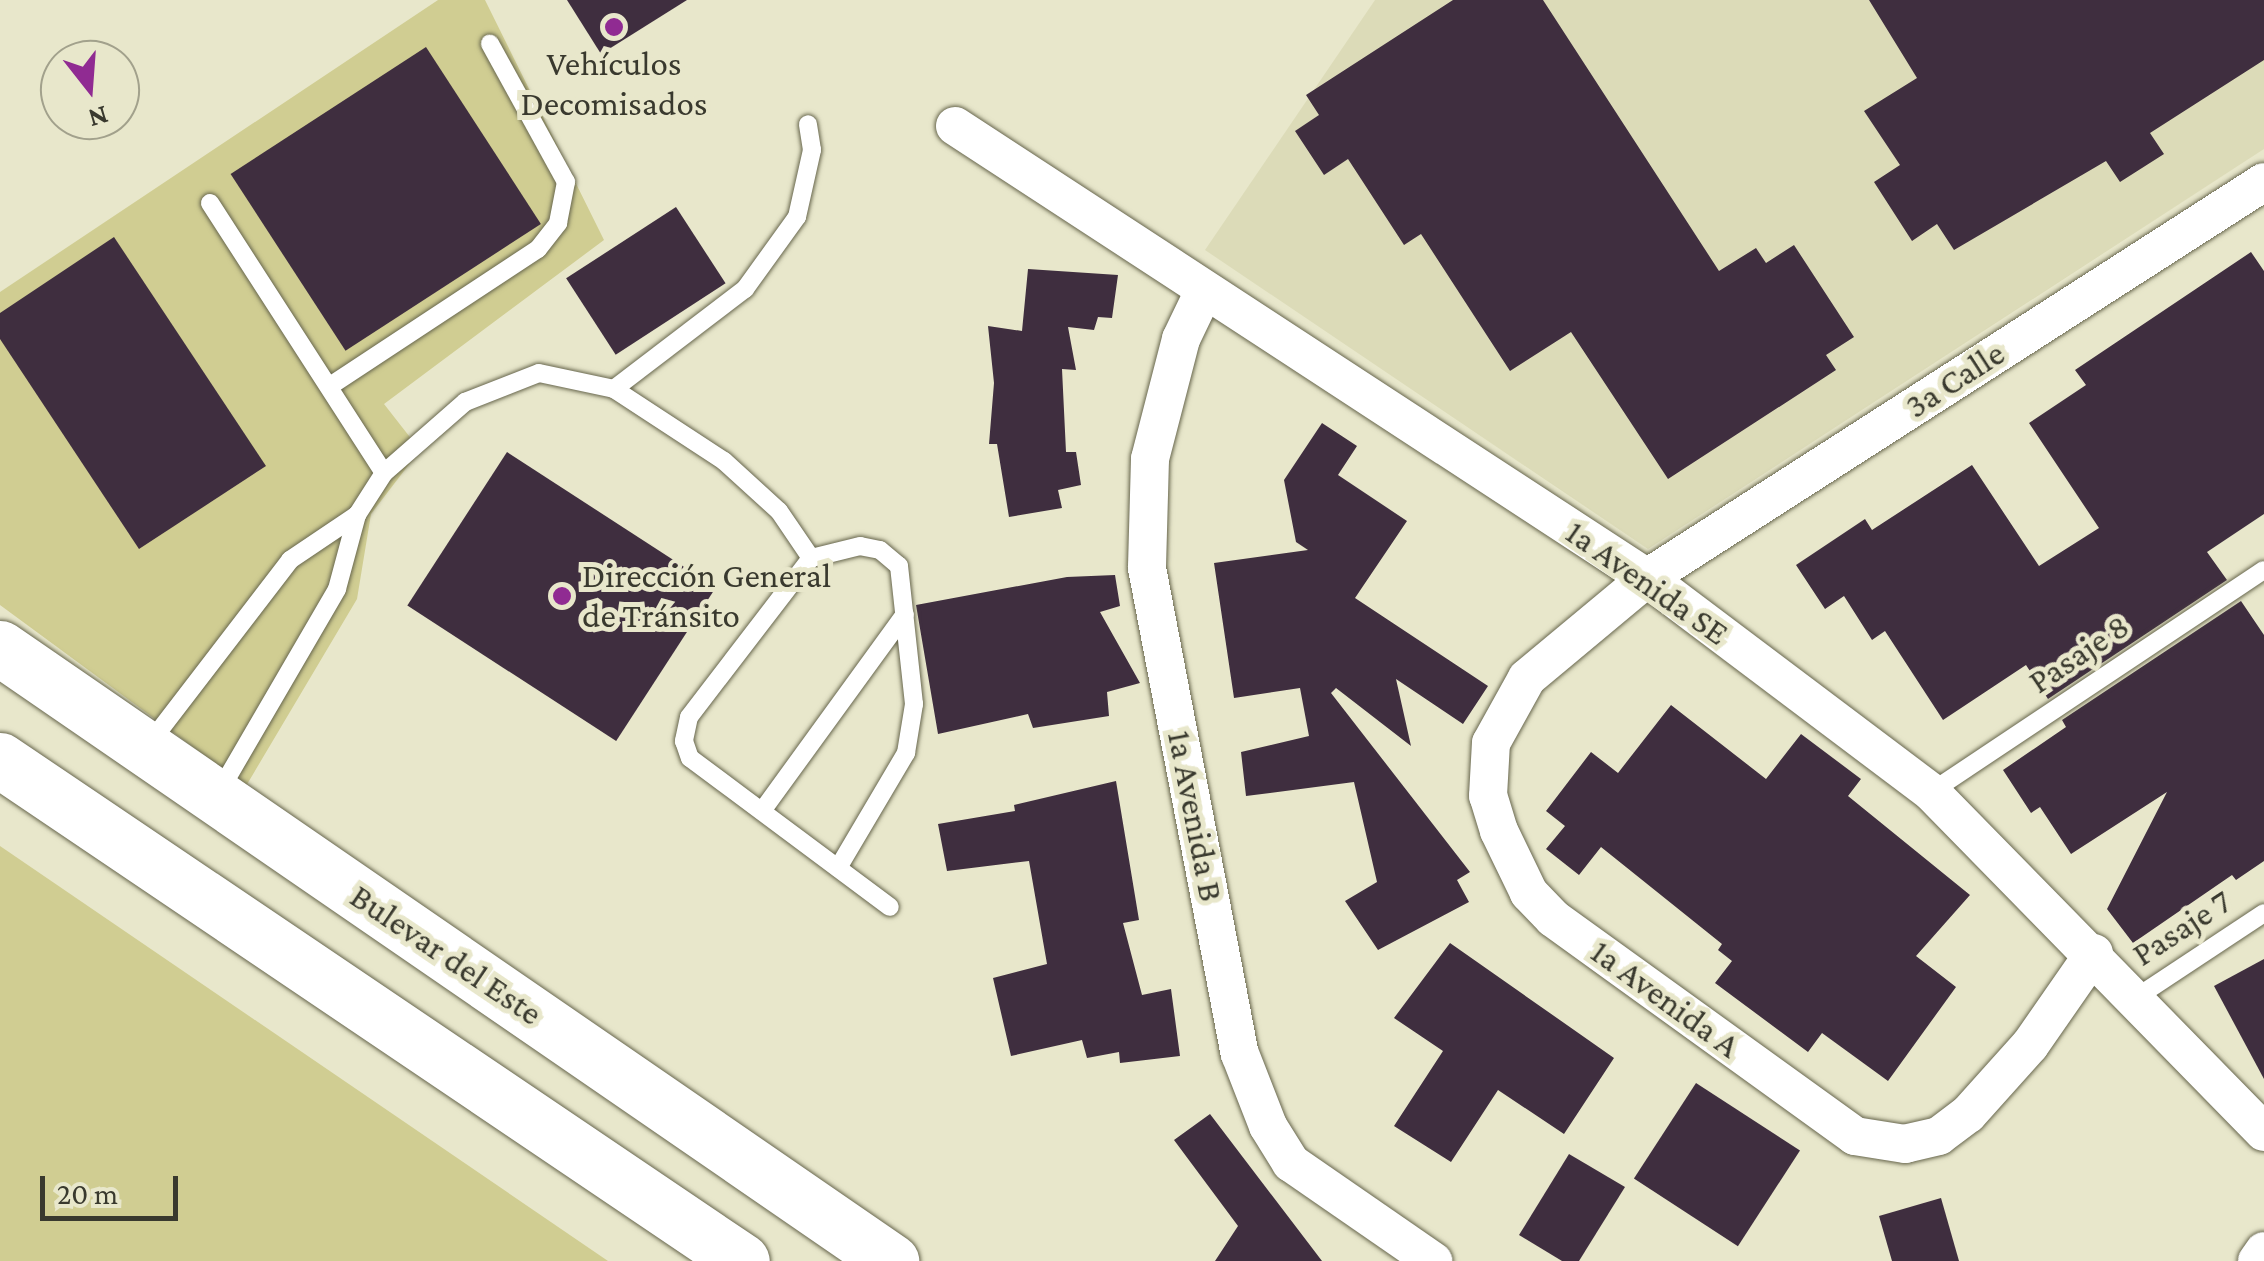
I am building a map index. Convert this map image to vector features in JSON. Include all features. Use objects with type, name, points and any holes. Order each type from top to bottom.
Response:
[{"type":"highway","name":"Bulevar del Este","points":[[0,648],[891,1261]]},
{"type":"highway","points":[[0,760],[742,1261]]},
{"type":"street","name":"1a Avenida SE","points":[[955,126],[1204,294],[1647,578],[1930,792],[2094,953],[2264,1132]]},
{"type":"street","name":"3a Calle","points":[[1647,578],[2264,182]]},
{"type":"street","name":"1a Avenida B","points":[[1204,294],[1181,340],[1150,459],[1147,568],[1240,1054],[1268,1126],[1290,1163],[1434,1261]]},
{"type":"street","name":"1a Avenida A","points":[[1647,578],[1527,678],[1491,742],[1488,796],[1499,831],[1530,893],[1553,918],[1855,1136],[1880,1142],[1939,1136],[1968,1114],[2030,1045],[2094,953]]},
{"type":"street","points":[[2258,1261],[2264,1251]]},
{"type":"lane","points":[[330,386],[538,248],[558,223],[566,182],[490,44]]},
{"type":"lane","points":[[614,389],[745,289],[797,217],[812,150],[808,124]]},
{"type":"lane","points":[[210,203],[384,473]]},
{"type":"lane","points":[[216,797],[337,589],[357,515],[384,473],[465,402],[539,373],[614,389],[724,462],[778,511],[811,558]]},
{"type":"lane","points":[[145,748],[290,560],[357,515]]},
{"type":"lane","points":[[838,868],[906,753],[914,704],[899,566],[880,550],[860,546],[811,558],[688,718],[684,742],[690,758],[890,907]]},
{"type":"lane","name":"Pasaje 8","points":[[1930,792],[2264,570]]},
{"type":"lane","points":[[762,811],[905,614]]},
{"type":"lane","name":"Pasaje 7","points":[[2137,997],[2264,913]]},
{"type":"shaded area","points":[[438,0],[485,0],[604,240],[384,404],[420,450],[371,514],[357,599],[246,786],[0,605],[0,292]]},
{"type":"shaded area","points":[[1375,0],[2264,0],[2264,149],[1648,549],[1205,250]]},
{"type":"shaded area","points":[[0,846],[608,1261],[0,1261]]},
{"type":"building","name":"Vehículos Decomisados","points":[[567,0],[687,0],[601,54]]},
{"type":"building","points":[[1453,0],[1543,0],[1719,271],[1756,248],[1766,263],[1794,245],[1854,337],[1826,355],[1836,370],[1668,479],[1571,332],[1510,371],[1421,234],[1404,245],[1348,159],[1324,175],[1295,131],[1319,115],[1306,95]]},
{"type":"building","points":[[1869,0],[2264,0],[2264,60],[2150,133],[2164,154],[2120,182],[2106,161],[1954,250],[1937,224],[1912,241],[1874,182],[1900,165],[1864,111],[1917,78]]},
{"type":"building","points":[[426,47],[541,224],[346,351],[231,174]]},
{"type":"building","points":[[676,207],[726,283],[616,355],[566,278]]},
{"type":"building","points":[[114,237],[266,466],[139,549],[0,339],[0,313]]},
{"type":"building","points":[[2251,252],[2264,271],[2264,514],[2207,552],[2227,580],[2048,699],[2026,665],[1943,720],[1885,631],[1872,640],[1844,596],[1825,609],[1796,565],[1865,519],[1872,530],[1972,465],[2039,566],[2099,528],[2029,423],[2086,385],[2075,370]]},
{"type":"building","points":[[1028,269],[1118,275],[1112,318],[1098,317],[1094,330],[1068,327],[1076,370],[1062,369],[1066,452],[1076,452],[1081,485],[1058,490],[1062,508],[1009,517],[997,444],[989,444],[994,383],[988,326],[1022,331]]},
{"type":"building","points":[[1322,423],[1357,446],[1338,475],[1407,521],[1355,598],[1488,686],[1463,724],[1396,679],[1411,746],[1336,688],[1331,693],[1470,872],[1457,880],[1469,902],[1378,950],[1345,901],[1377,882],[1354,782],[1246,796],[1241,752],[1309,736],[1300,688],[1234,698],[1214,563],[1308,550],[1296,542],[1284,480]]},
{"type":"building","name":"Dirección General de Tránsito","points":[[507,452],[716,588],[616,741],[407,605]]},
{"type":"building","points":[[1115,575],[1120,606],[1100,612],[1140,683],[1107,692],[1109,716],[1033,728],[1028,714],[938,734],[916,605],[1067,577]]},
{"type":"building","points":[[2241,601],[2264,635],[2264,861],[2236,880],[2232,875],[2133,943],[2107,909],[2167,792],[2071,854],[2040,807],[2031,813],[2003,770],[2066,727],[2062,720]]},
{"type":"building","points":[[1671,705],[1766,779],[1801,734],[1861,779],[1848,796],[1970,895],[1916,956],[1956,987],[1888,1081],[1822,1033],[1808,1052],[1715,983],[1732,961],[1718,950],[1722,944],[1601,847],[1579,875],[1546,849],[1565,826],[1546,811],[1591,752],[1618,773]]},
{"type":"building","points":[[1116,781],[1139,920],[1123,923],[1142,995],[1171,989],[1180,1056],[1120,1063],[1119,1052],[1087,1058],[1082,1040],[1011,1056],[993,978],[1047,964],[1029,861],[947,871],[938,824],[1015,811],[1014,805]]},
{"type":"building","points":[[1450,943],[1614,1058],[1564,1134],[1498,1090],[1451,1162],[1394,1126],[1443,1051],[1394,1018]]},
{"type":"building","points":[[2264,959],[2264,1079],[2214,986]]},
{"type":"building","points":[[1696,1083],[1800,1151],[1738,1246],[1634,1179]]},
{"type":"building","points":[[1210,1114],[1322,1261],[1215,1261],[1238,1226],[1174,1140]]},
{"type":"building","points":[[1569,1154],[1625,1187],[1579,1261],[1562,1261],[1519,1235]]},
{"type":"building","points":[[1941,1198],[1959,1261],[1892,1261],[1879,1216]]},
{"type":"place","name":"Vehículos Decomisados","points":[[614,27]]},
{"type":"place","name":"Dirección General de Tránsito","points":[[562,596]]}]
